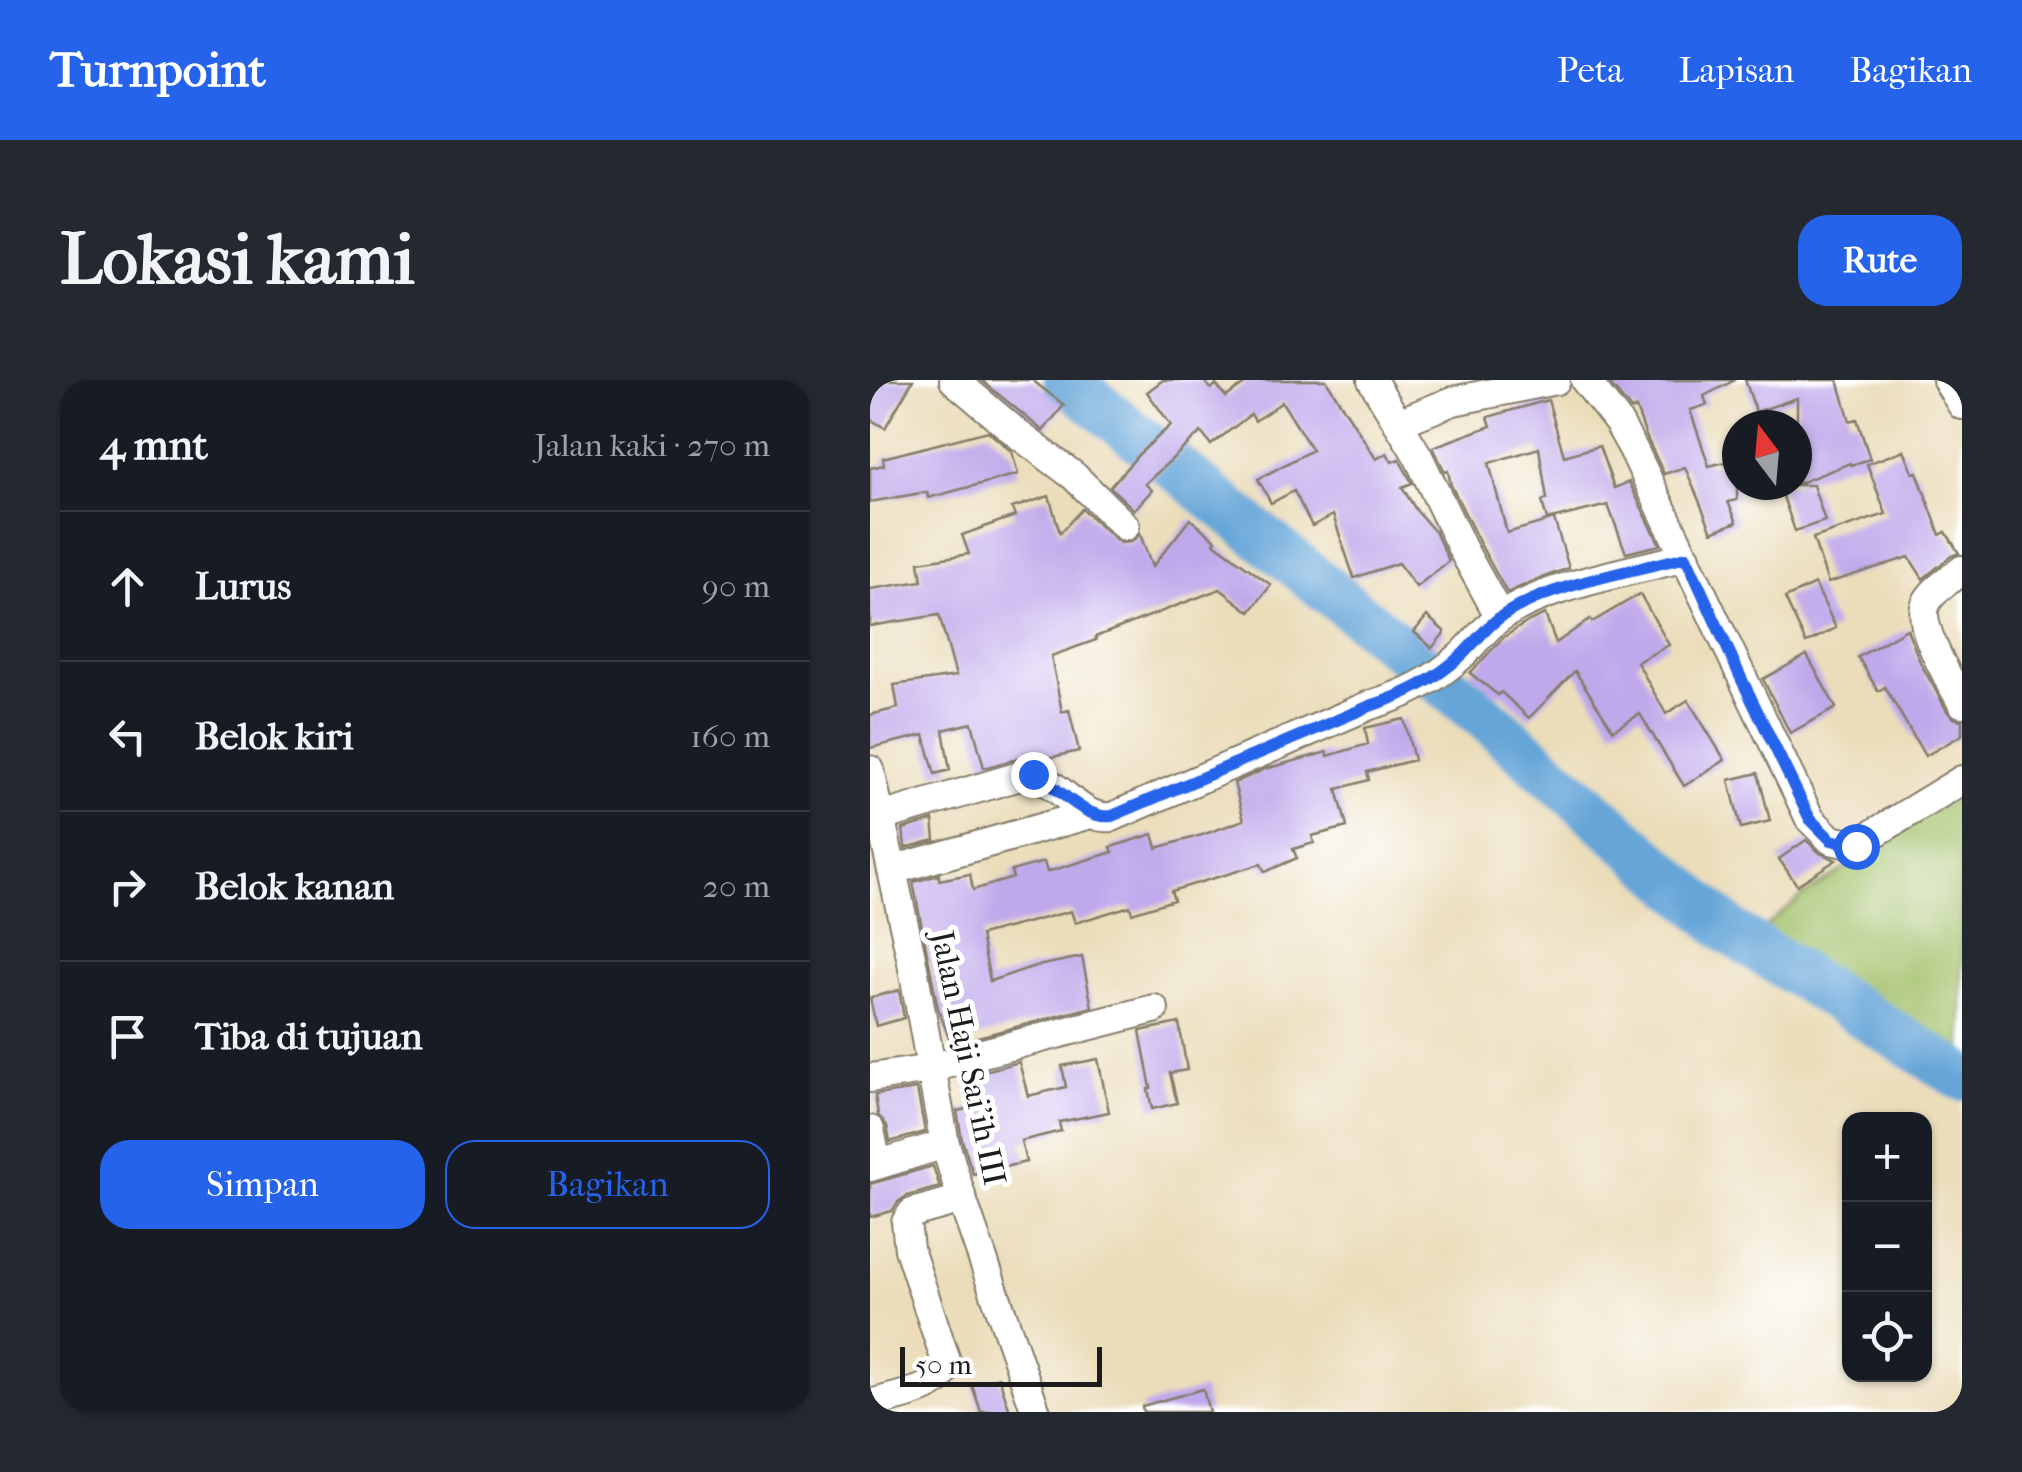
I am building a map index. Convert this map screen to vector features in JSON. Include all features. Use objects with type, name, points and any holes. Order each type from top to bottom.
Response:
[{"type":"street","points":[[954,380],[1074,476],[1125,526]]},
{"type":"street","points":[[1372,380],[1418,456],[1500,617]]},
{"type":"street","points":[[1398,424],[1453,401],[1556,380]]},
{"type":"street","points":[[1947,380],[1962,405]]},
{"type":"street","points":[[1595,382],[1686,557],[1810,819],[1831,840],[1856,846],[1962,780]]},
{"type":"street","points":[[881,817],[1033,774],[1090,814],[1112,816],[1370,706],[1403,696],[1436,676],[1500,617],[1529,601],[1686,557]]},
{"type":"street","points":[[1962,570],[1926,603],[1924,623],[1962,702]]},
{"type":"street","name":"Jalan Haji Sai'ih III","points":[[870,770],[912,956],[945,1144],[1036,1412]]},
{"type":"street","points":[[892,870],[1090,814]]},
{"type":"street","points":[[870,1078],[931,1069],[1154,1009]]},
{"type":"street","points":[[870,1130],[874,1166],[945,1144]]},
{"type":"street","points":[[870,1404],[928,1386],[943,1373],[947,1364],[909,1250],[906,1222],[912,1213],[962,1198]]},
{"type":"green space","points":[[1962,791],[1962,1051],[1762,929],[1801,897]]},
{"type":"building","points":[[870,380],[913,380],[885,428],[870,419]]},
{"type":"building","points":[[981,380],[1032,380],[1064,405],[1043,431]]},
{"type":"building","points":[[1163,380],[1204,380],[1211,389],[1216,385],[1226,397],[1250,380],[1326,380],[1376,459],[1387,453],[1392,462],[1399,459],[1412,483],[1402,487],[1435,532],[1449,561],[1416,587],[1398,563],[1354,578],[1333,515],[1312,526],[1294,491],[1271,503],[1258,479],[1312,450],[1282,402],[1255,421],[1251,414],[1211,445],[1201,432],[1145,484],[1152,490],[1134,510],[1110,487],[1171,425],[1147,392]]},
{"type":"building","points":[[1620,380],[1735,380],[1704,396],[1707,405],[1690,410],[1709,466],[1722,463],[1722,500],[1737,500],[1728,502],[1737,522],[1712,532],[1685,467],[1664,474],[1636,408],[1631,410],[1610,384]]},
{"type":"building","points":[[1745,380],[1838,380],[1850,421],[1857,419],[1870,459],[1812,478],[1812,410],[1797,410],[1797,398],[1755,410]]},
{"type":"building","points":[[1548,400],[1564,456],[1599,446],[1614,488],[1629,482],[1660,545],[1626,553],[1608,505],[1547,520],[1539,448],[1489,463],[1507,533],[1554,519],[1569,568],[1507,593],[1433,447],[1491,426],[1488,417]]},
{"type":"building","points":[[988,431],[1012,452],[1018,474],[928,498],[927,492],[870,502],[870,468],[884,465],[883,458]]},
{"type":"building","points":[[1904,450],[1913,473],[1917,472],[1940,535],[1946,532],[1959,553],[1923,579],[1909,557],[1828,583],[1813,538],[1886,514],[1867,464]]},
{"type":"building","points":[[1813,485],[1825,521],[1795,531],[1784,500],[1812,500]]},
{"type":"building","points":[[1049,496],[1060,533],[1082,509],[1120,543],[1131,542],[1140,534],[1152,567],[1190,519],[1216,540],[1214,543],[1271,585],[1250,612],[1220,589],[1051,656],[1062,712],[1069,710],[1079,751],[1039,760],[1016,759],[984,768],[972,723],[943,730],[950,770],[935,774],[924,735],[870,748],[870,715],[898,708],[894,685],[956,676],[939,615],[870,626],[870,589],[922,581],[919,562],[969,554],[962,535],[1015,516],[1012,508]]},
{"type":"building","points":[[1815,584],[1836,628],[1806,643],[1785,598]]},
{"type":"building","points":[[1640,594],[1669,645],[1637,662],[1666,714],[1688,700],[1725,760],[1684,786],[1640,714],[1613,730],[1575,671],[1529,718],[1501,692],[1498,695],[1470,673],[1504,637],[1529,621],[1545,614],[1556,643],[1590,619],[1592,622]]},
{"type":"building","points":[[1427,616],[1445,632],[1432,648],[1414,632]]},
{"type":"building","points":[[1907,629],[1947,711],[1962,720],[1962,735],[1925,756],[1885,687],[1878,691],[1858,657]]},
{"type":"building","points":[[1807,655],[1836,708],[1790,733],[1763,679]]},
{"type":"building","points":[[1404,719],[1414,760],[1367,772],[1369,780],[1337,789],[1347,827],[1312,836],[1314,843],[1293,849],[1297,858],[1265,872],[1261,864],[1171,891],[1174,900],[1132,913],[1130,906],[1075,923],[1071,911],[981,935],[990,981],[1082,957],[1092,1007],[951,1044],[938,1008],[913,882],[939,875],[939,880],[970,874],[973,890],[1013,878],[1011,871],[1044,862],[1047,872],[1113,852],[1111,847],[1153,834],[1157,848],[1202,835],[1244,820],[1234,783],[1265,769],[1368,744],[1365,728]]},
{"type":"building","points":[[1758,773],[1770,821],[1741,828],[1729,780]]},
{"type":"building","points":[[933,820],[935,840],[905,848],[903,829]]},
{"type":"building","points":[[1806,840],[1820,853],[1836,860],[1797,885],[1779,859]]},
{"type":"building","points":[[899,990],[904,1018],[876,1026],[870,998]]},
{"type":"building","points":[[1179,1023],[1187,1070],[1170,1073],[1177,1103],[1152,1109],[1140,1031]]},
{"type":"building","points":[[1098,1059],[1109,1112],[1059,1122],[1061,1131],[1021,1141],[1026,1162],[973,1174],[957,1111],[976,1107],[966,1076],[1019,1062],[1028,1096],[1066,1087],[1062,1066]]},
{"type":"building","points":[[917,1089],[925,1132],[890,1142],[887,1126],[878,1115],[875,1095]]},
{"type":"building","points":[[933,1166],[940,1187],[907,1196],[892,1211],[870,1217],[870,1184]]},
{"type":"building","points":[[999,1377],[1010,1412],[981,1412],[972,1385]]},
{"type":"building","points":[[1203,1389],[1209,1412],[1143,1412],[1142,1406]]},
{"type":"waterway","points":[[1067,380],[1483,715],[1731,932],[1962,1077]]},
{"type":"route","points":[[1033,774],[1090,814],[1112,816],[1370,706],[1403,696],[1446,670],[1500,617],[1529,601],[1686,557],[1810,819],[1831,840],[1856,846]]}]
